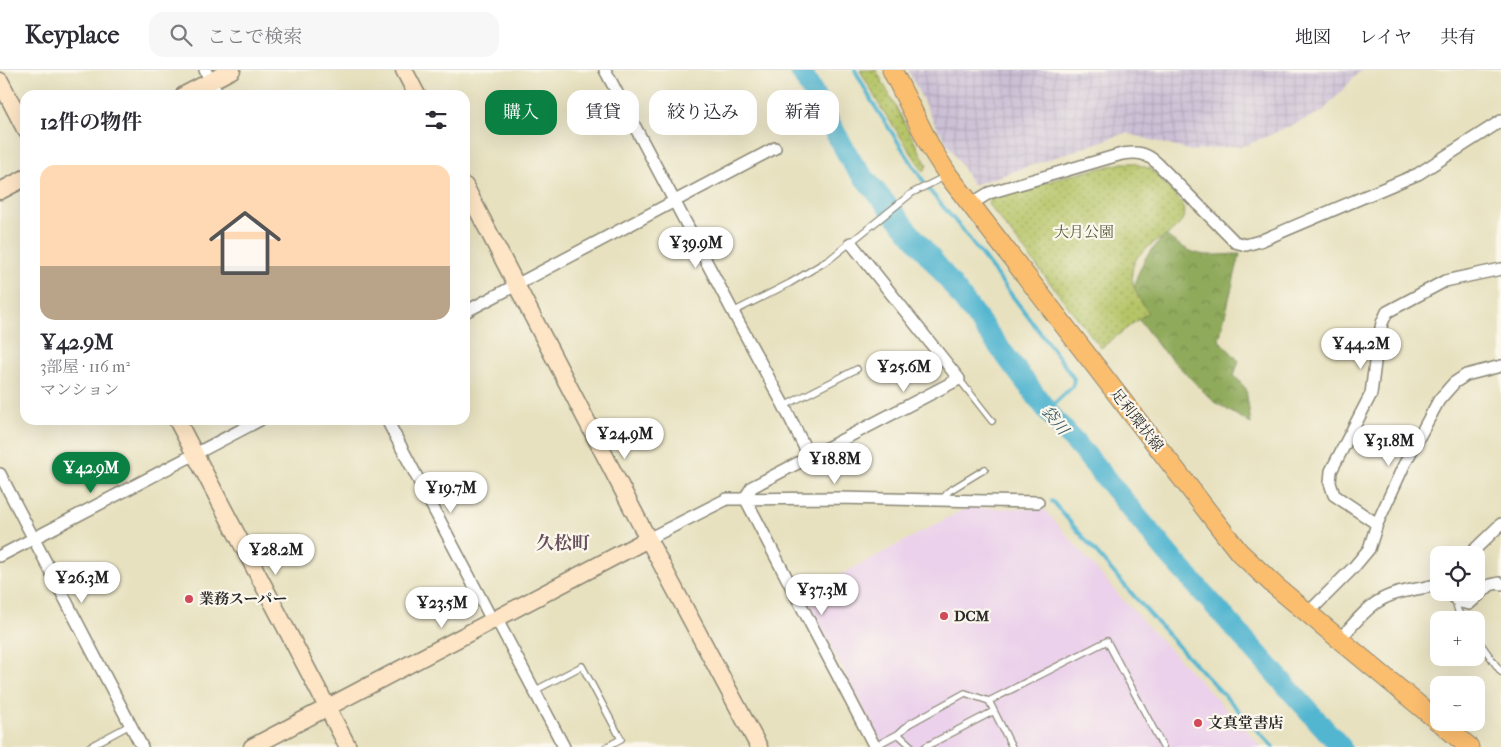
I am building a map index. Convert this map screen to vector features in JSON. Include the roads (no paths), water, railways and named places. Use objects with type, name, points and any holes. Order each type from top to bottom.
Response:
[{"type":"main road","name":"足利環状線","points":[[892,70],[931,148],[948,175],[1225,534],[1256,569],[1430,714]]},
{"type":"main road","name":"足利環状線","points":[[1450,731],[1469,747]]},
{"type":"street","points":[[194,90],[232,70]]},
{"type":"street","points":[[404,70],[414,90]]},
{"type":"street","points":[[605,70],[809,456]]},
{"type":"street","points":[[0,81],[20,119]]},
{"type":"street","points":[[970,204],[989,193],[1122,154],[1136,152],[1149,156],[1157,163],[1235,242],[1246,244],[1260,241],[1418,174],[1501,121]]},
{"type":"street","points":[[470,309],[776,148]]},
{"type":"street","points":[[0,191],[20,181]]},
{"type":"street","points":[[470,196],[648,539],[759,747]]},
{"type":"street","points":[[745,498],[752,487],[959,379],[851,243]]},
{"type":"street","points":[[1377,524],[1334,495],[1330,483],[1331,471],[1371,394],[1377,347],[1382,323],[1387,312],[1445,281],[1501,269]]},
{"type":"street","points":[[1308,613],[1354,567],[1369,549],[1377,524],[1416,442],[1439,400],[1454,383],[1466,375],[1501,366]]},
{"type":"street","points":[[180,425],[348,747]]},
{"type":"street","points":[[0,556],[250,425]]},
{"type":"street","points":[[390,425],[564,747]]},
{"type":"street","points":[[0,474],[142,747]]},
{"type":"street","points":[[745,498],[874,746]]},
{"type":"street","points":[[252,747],[727,499],[1038,502]]},
{"type":"street","points":[[1478,546],[1501,524]]},
{"type":"street","points":[[1485,590],[1490,585],[1501,584]]},
{"type":"street","points":[[1340,638],[1379,600],[1430,586]]},
{"type":"street","points":[[1459,601],[1469,604],[1472,601]]},
{"type":"lane","points":[[733,312],[830,259],[912,193],[948,175]]},
{"type":"lane","points":[[784,406],[857,369]]},
{"type":"lane","points":[[959,379],[992,421]]},
{"type":"lane","points":[[942,500],[949,491],[985,469]]},
{"type":"lane","points":[[874,746],[898,734],[909,724],[965,693],[990,701],[1107,641],[1163,747]]},
{"type":"lane","points":[[1485,650],[1501,672]]},
{"type":"lane","points":[[534,690],[582,666],[621,739],[606,747]]},
{"type":"lane","points":[[990,701],[1012,747]]},
{"type":"lane","points":[[925,747],[994,711]]},
{"type":"lane","points":[[89,747],[130,725]]},
{"type":"lane","points":[[898,734],[912,747]]},
{"type":"waterway","name":"袋川","points":[[800,70],[853,164],[940,269],[1049,413],[1169,555],[1341,747]]},
{"type":"waterway","points":[[855,70],[872,102],[924,182]]},
{"type":"waterway","points":[[929,190],[961,228],[1074,379],[1073,386],[1056,402],[1049,413]]},
{"type":"waterway","points":[[1052,501],[1178,646],[1273,747]]},
{"type":"place","name":"業務スーパー","points":[[189,599]]},
{"type":"place","name":"DCM","points":[[944,616]]},
{"type":"place","name":"文真堂書店","points":[[1198,723]]},
{"type":"district","name":"久松町","points":[[563,543]]},
{"type":"park label","name":"大月公園","points":[[1084,232]]}]
